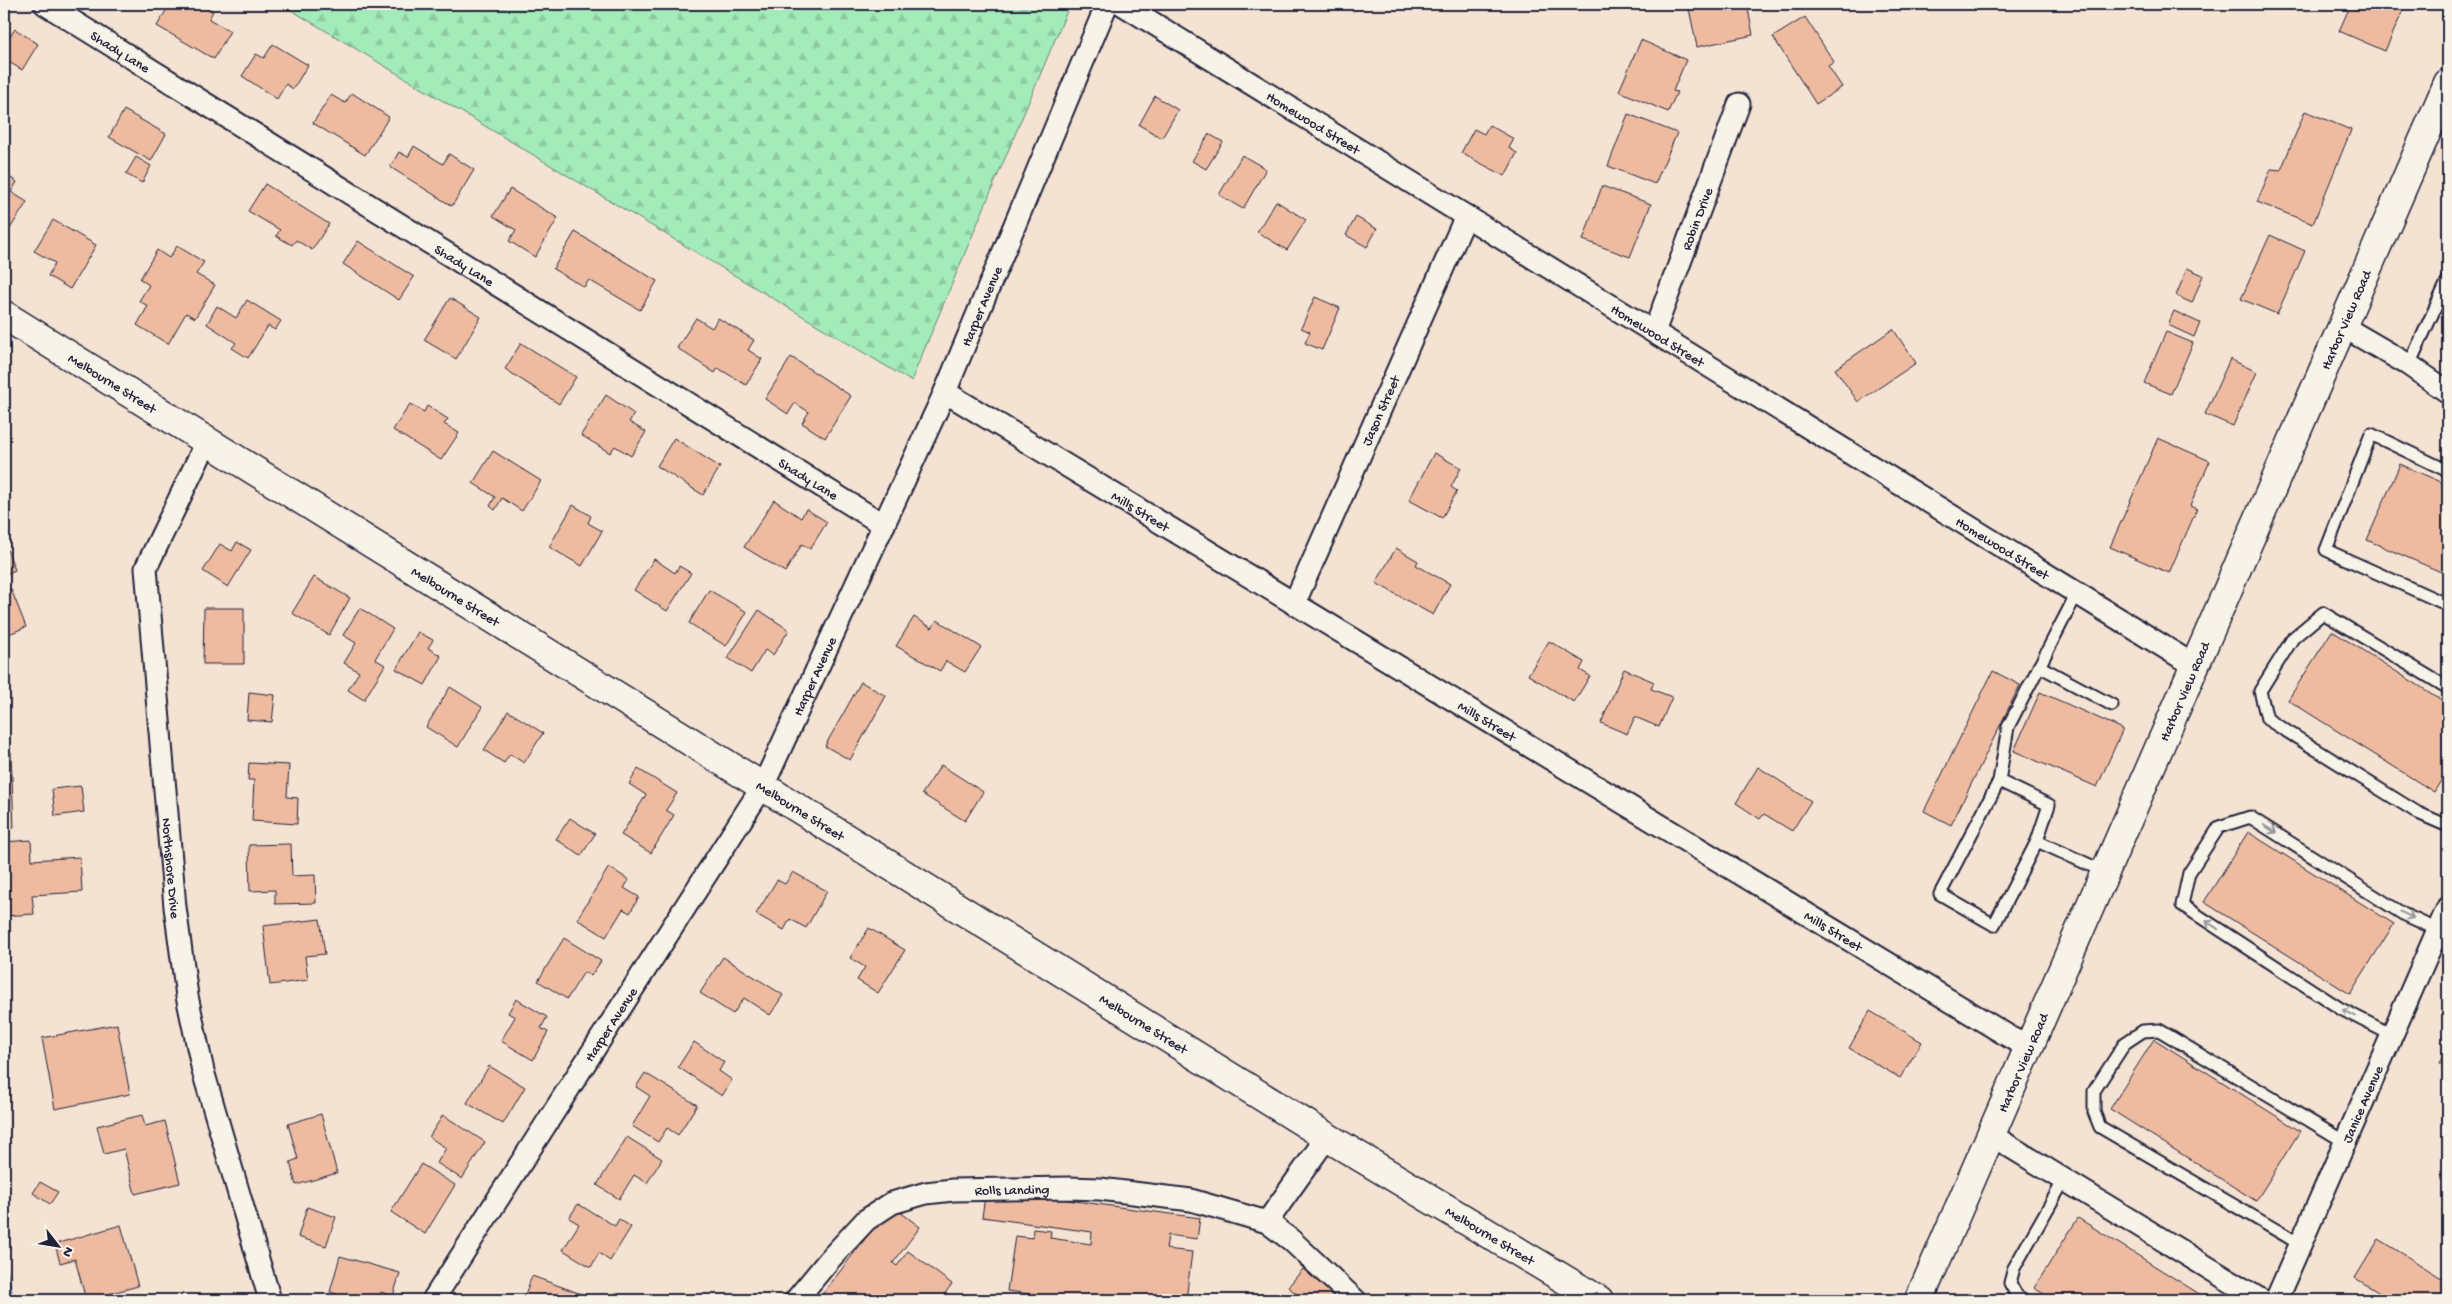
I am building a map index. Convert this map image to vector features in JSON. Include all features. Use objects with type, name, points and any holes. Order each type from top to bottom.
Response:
[{"type":"street","name":"Shady Lane","points":[[46,4],[884,525]]},
{"type":"street","name":"Harper Avenue","points":[[433,1300],[763,786],[945,392],[1107,4]]},
{"type":"street","name":"Homewood Street","points":[[1122,4],[2195,666]]},
{"type":"street","name":"Harbor View Road","points":[[1919,1300],[2448,83]]},
{"type":"street","name":"Robin Drive","points":[[1654,332],[1739,104]]},
{"type":"street","name":"Jason Street","points":[[1294,604],[1466,216]]},
{"type":"street","name":"Melbourne Street","points":[[4,314],[1326,1137],[1600,1300]]},
{"type":"street","points":[[2342,326],[2410,365],[2448,392]]},
{"type":"street","name":"Mills Street","points":[[945,392],[2028,1048]]},
{"type":"street","name":"Northshore Drive","points":[[208,440],[146,568],[175,907],[187,996],[203,1071],[270,1300]]},
{"type":"street","name":"Janice Avenue","points":[[2276,1300],[2448,907]]},
{"type":"street","points":[[1991,1135],[2261,1300]]},
{"type":"street","points":[[1267,1222],[1326,1137]]},
{"type":"street","name":"Rolls Landing","points":[[796,1300],[829,1260],[866,1220],[892,1203],[926,1193],[980,1188],[1100,1188],[1191,1200],[1267,1222],[1291,1240],[1355,1300]]},
{"type":"lane","points":[[2410,365],[2448,280]]},
{"type":"lane","points":[[2448,471],[2372,434],[2326,550],[2448,605]]},
{"type":"lane","points":[[1999,781],[2049,805],[2037,841],[1994,925],[1940,894],[1999,781],[2008,727],[2077,593]]},
{"type":"lane","points":[[2448,688],[2323,613],[2292,638],[2260,691],[2267,719],[2418,813],[2448,826]]},
{"type":"lane","points":[[2039,666],[2112,705]]},
{"type":"lane","points":[[2392,1035],[2341,1009],[2182,905],[2189,873],[2219,827],[2250,817],[2403,914],[2438,930]]},
{"type":"lane","points":[[2037,841],[2105,872]]},
{"type":"lane","points":[[2300,1244],[2100,1127],[2094,1112],[2094,1091],[2126,1044],[2143,1031],[2158,1030],[2345,1142]]},
{"type":"lane","points":[[2024,1300],[2017,1296],[2010,1283],[2014,1268],[2064,1180]]},
{"type":"green space","points":[[281,4],[1070,4],[911,381]]},
{"type":"water","points":[[4,1257],[14,1300],[4,1300]]},
{"type":"building","points":[[170,4],[184,4],[194,10],[197,4],[201,4],[213,11],[209,19],[230,31],[214,59],[157,26]]},
{"type":"building","points":[[1688,4],[1747,4],[1753,35],[1697,47]]},
{"type":"building","points":[[2351,4],[2405,6],[2385,51],[2339,31]]},
{"type":"building","points":[[1805,17],[1834,62],[1828,66],[1842,87],[1816,104],[1773,37]]},
{"type":"building","points":[[15,29],[38,44],[22,70],[4,59],[4,46]]},
{"type":"building","points":[[1641,40],[1686,60],[1673,91],[1677,92],[1668,112],[1619,91]]},
{"type":"building","points":[[273,44],[308,65],[293,89],[286,84],[277,99],[242,76],[256,54],[264,58]]},
{"type":"building","points":[[352,93],[389,117],[365,155],[313,123],[331,95],[345,103]]},
{"type":"building","points":[[1155,96],[1178,110],[1162,138],[1139,125]]},
{"type":"building","points":[[124,110],[166,134],[151,161],[109,137]]},
{"type":"building","points":[[2305,111],[2351,130],[2313,224],[2257,202],[2271,169],[2281,170]]},
{"type":"building","points":[[1628,114],[1677,133],[1655,184],[1608,166]]},
{"type":"building","points":[[1489,125],[1514,139],[1509,148],[1517,153],[1505,176],[1461,153],[1474,129],[1484,134]]},
{"type":"building","points":[[1209,134],[1223,142],[1206,169],[1192,161]]},
{"type":"building","points":[[414,146],[443,164],[449,154],[474,170],[452,206],[390,167],[399,152],[408,157]]},
{"type":"building","points":[[1242,155],[1266,169],[1243,209],[1219,195]]},
{"type":"building","points":[[136,157],[151,166],[142,183],[126,174]]},
{"type":"building","points":[[6,175],[17,182],[11,192],[27,202],[4,238],[4,179]]},
{"type":"building","points":[[265,184],[329,224],[312,250],[296,240],[292,245],[276,236],[280,230],[248,211]]},
{"type":"building","points":[[1602,186],[1651,204],[1630,257],[1583,240]]},
{"type":"building","points":[[510,189],[558,218],[535,257],[509,241],[516,230],[493,216]]},
{"type":"building","points":[[1276,201],[1306,220],[1287,250],[1257,232]]},
{"type":"building","points":[[1356,217],[1377,229],[1367,247],[1346,235]]},
{"type":"building","points":[[53,220],[96,245],[70,289],[48,276],[55,263],[34,251]]},
{"type":"building","points":[[575,232],[657,281],[640,310],[589,280],[584,287],[553,269]]},
{"type":"building","points":[[2270,235],[2305,251],[2277,314],[2241,299]]},
{"type":"building","points":[[358,241],[414,277],[399,300],[343,264]]},
{"type":"building","points":[[177,246],[204,262],[196,274],[215,285],[195,318],[186,313],[168,344],[137,325],[148,306],[139,301],[149,285],[140,279],[157,250],[169,258]]},
{"type":"building","points":[[2187,268],[2203,275],[2192,303],[2176,296]]},
{"type":"building","points":[[1315,297],[1340,308],[1322,350],[1305,343],[1310,332],[1301,328]]},
{"type":"building","points":[[450,298],[481,317],[456,359],[424,340]]},
{"type":"building","points":[[247,300],[281,321],[275,330],[268,326],[248,358],[232,348],[236,343],[207,324],[217,306],[236,318]]},
{"type":"building","points":[[2174,311],[2200,323],[2194,337],[2168,325]]},
{"type":"building","points":[[696,318],[712,328],[718,318],[754,340],[748,350],[762,359],[746,385],[718,368],[715,373],[677,348]]},
{"type":"building","points":[[1893,329],[1916,363],[1858,402],[1835,369]]},
{"type":"building","points":[[2166,332],[2193,343],[2171,394],[2144,383]]},
{"type":"building","points":[[521,343],[576,377],[559,404],[505,369]]},
{"type":"building","points":[[791,357],[851,396],[825,438],[802,423],[809,412],[795,403],[788,414],[765,399]]},
{"type":"building","points":[[2230,359],[2257,372],[2233,426],[2205,414]]},
{"type":"building","points":[[606,395],[634,414],[629,422],[646,432],[631,456],[615,446],[610,453],[581,435]]},
{"type":"building","points":[[410,404],[424,412],[427,406],[448,419],[444,424],[459,433],[441,460],[393,430]]},
{"type":"building","points":[[674,438],[720,467],[703,495],[657,466]]},
{"type":"building","points":[[2158,438],[2210,461],[2190,506],[2197,509],[2169,573],[2110,547]]},
{"type":"building","points":[[493,451],[541,481],[522,511],[502,498],[495,510],[490,506],[495,497],[473,483]]},
{"type":"building","points":[[1434,453],[1461,468],[1451,487],[1457,491],[1442,518],[1409,500]]},
{"type":"building","points":[[2400,464],[2448,485],[2448,575],[2367,540]]},
{"type":"building","points":[[774,500],[801,518],[806,509],[827,522],[810,549],[802,544],[785,572],[744,547]]},
{"type":"building","points":[[573,505],[591,516],[588,523],[602,531],[582,566],[549,547]]},
{"type":"building","points":[[4,541],[15,570],[4,575]]},
{"type":"building","points":[[237,542],[251,550],[228,587],[203,571],[220,544],[232,551]]},
{"type":"building","points":[[1396,548],[1418,561],[1416,565],[1450,584],[1433,615],[1376,583]]},
{"type":"building","points":[[654,559],[675,573],[679,566],[691,573],[667,611],[634,590]]},
{"type":"building","points":[[314,577],[350,598],[329,635],[292,613]]},
{"type":"building","points":[[11,589],[26,627],[4,636],[4,592]]},
{"type":"building","points":[[709,590],[747,612],[726,646],[689,623]]},
{"type":"building","points":[[204,608],[244,608],[244,664],[203,664]]},
{"type":"building","points":[[360,608],[393,629],[375,659],[385,665],[364,700],[348,690],[359,672],[344,663],[356,643],[343,635]]},
{"type":"building","points":[[759,610],[789,630],[773,655],[765,650],[751,673],[728,658]]},
{"type":"building","points":[[914,617],[932,628],[937,620],[981,647],[965,672],[946,661],[940,671],[896,646]]},
{"type":"building","points":[[2332,631],[2448,704],[2448,769],[2434,792],[2288,700]]},
{"type":"building","points":[[418,632],[433,640],[428,648],[441,656],[425,685],[396,669]]},
{"type":"building","points":[[1549,641],[1584,662],[1580,670],[1590,676],[1574,702],[1528,675]]},
{"type":"building","points":[[1624,669],[1654,682],[1651,689],[1672,697],[1659,727],[1635,717],[1627,734],[1601,723]]},
{"type":"building","points":[[1993,671],[2020,685],[1951,825],[1924,811]]},
{"type":"building","points":[[861,682],[886,696],[850,760],[825,746]]},
{"type":"building","points":[[450,687],[482,707],[458,747],[426,727]]},
{"type":"building","points":[[249,692],[275,695],[272,722],[247,720]]},
{"type":"building","points":[[2040,692],[2123,729],[2097,787],[2014,751]]},
{"type":"building","points":[[508,711],[543,733],[524,763],[510,754],[504,763],[484,750]]},
{"type":"building","points":[[4,752],[11,752],[14,828],[4,828]]},
{"type":"building","points":[[249,763],[289,765],[287,797],[298,798],[297,824],[252,821],[254,780],[248,780]]},
{"type":"building","points":[[941,765],[983,792],[965,821],[922,794]]},
{"type":"building","points":[[1758,767],[1811,801],[1792,831],[1764,814],[1760,819],[1736,803]]},
{"type":"building","points":[[638,769],[677,793],[666,810],[674,815],[651,853],[621,835],[646,795],[629,784]]},
{"type":"building","points":[[81,786],[84,812],[55,816],[52,789]]},
{"type":"building","points":[[570,818],[595,834],[581,856],[556,839]]},
{"type":"building","points":[[2248,832],[2394,924],[2350,994],[2204,902]]},
{"type":"building","points":[[31,840],[32,860],[80,857],[82,892],[32,895],[34,914],[4,916],[4,842]]},
{"type":"building","points":[[291,844],[292,876],[315,875],[316,903],[275,904],[275,890],[250,891],[249,845]]},
{"type":"building","points":[[609,867],[629,880],[624,888],[639,897],[630,913],[623,909],[606,937],[577,919]]},
{"type":"building","points":[[793,872],[827,891],[806,928],[790,919],[784,930],[756,914],[777,880],[785,884]]},
{"type":"building","points":[[320,919],[325,954],[305,956],[308,980],[270,985],[263,926]]},
{"type":"building","points":[[869,928],[905,950],[878,993],[857,980],[865,967],[850,958]]},
{"type":"building","points":[[564,938],[601,961],[591,976],[584,972],[567,999],[538,981]]},
{"type":"building","points":[[723,957],[783,995],[770,1015],[744,998],[733,1014],[700,993]]},
{"type":"building","points":[[516,999],[547,1017],[541,1028],[548,1032],[533,1060],[501,1041],[515,1017],[508,1013]]},
{"type":"building","points":[[1870,1011],[1922,1042],[1900,1078],[1849,1048]]},
{"type":"building","points":[[117,1024],[130,1094],[55,1109],[42,1038]]},
{"type":"building","points":[[2154,1039],[2300,1131],[2256,1201],[2110,1109]]},
{"type":"building","points":[[694,1042],[724,1062],[719,1071],[732,1080],[722,1096],[678,1067]]},
{"type":"building","points":[[2448,1047],[2448,1068],[2439,1063]]},
{"type":"building","points":[[489,1066],[525,1087],[503,1124],[467,1103]]},
{"type":"building","points":[[645,1073],[697,1105],[678,1135],[667,1128],[658,1142],[632,1126],[650,1096],[636,1087]]},
{"type":"building","points":[[321,1114],[337,1173],[296,1185],[290,1162],[298,1159],[288,1124]]},
{"type":"building","points":[[142,1115],[145,1126],[165,1121],[180,1183],[135,1194],[124,1149],[104,1154],[97,1126]]},
{"type":"building","points":[[443,1115],[485,1142],[462,1179],[437,1163],[446,1148],[429,1137]]},
{"type":"building","points":[[627,1137],[662,1159],[647,1183],[634,1175],[619,1199],[597,1185]]},
{"type":"building","points":[[421,1164],[455,1185],[425,1234],[391,1212]]},
{"type":"building","points":[[40,1182],[58,1192],[50,1204],[33,1193]]},
{"type":"building","points":[[986,1189],[1200,1218],[1197,1239],[1168,1235],[1166,1249],[1192,1252],[1186,1300],[1079,1300],[1007,1291],[1015,1236],[1032,1238],[1033,1229],[1051,1231],[1050,1238],[1091,1244],[1092,1232],[982,1217]]},
{"type":"building","points":[[578,1204],[615,1226],[619,1219],[631,1227],[610,1261],[599,1253],[591,1267],[563,1250],[579,1224],[569,1218]]},
{"type":"building","points":[[891,1205],[920,1227],[893,1263],[897,1266],[908,1251],[952,1284],[940,1300],[818,1300]]},
{"type":"building","points":[[307,1207],[336,1217],[326,1246],[298,1237]]},
{"type":"building","points":[[2078,1218],[2209,1300],[2054,1300],[2034,1288]]},
{"type":"building","points":[[121,1225],[138,1286],[86,1300],[75,1259],[60,1263],[55,1244]]},
{"type":"building","points":[[2379,1239],[2448,1282],[2448,1300],[2391,1300],[2355,1278]]},
{"type":"building","points":[[340,1256],[400,1273],[393,1296],[381,1292],[379,1300],[358,1300],[330,1292]]},
{"type":"building","points":[[1303,1269],[1339,1300],[1304,1300],[1288,1287]]},
{"type":"building","points":[[532,1276],[595,1299],[523,1300]]}]
